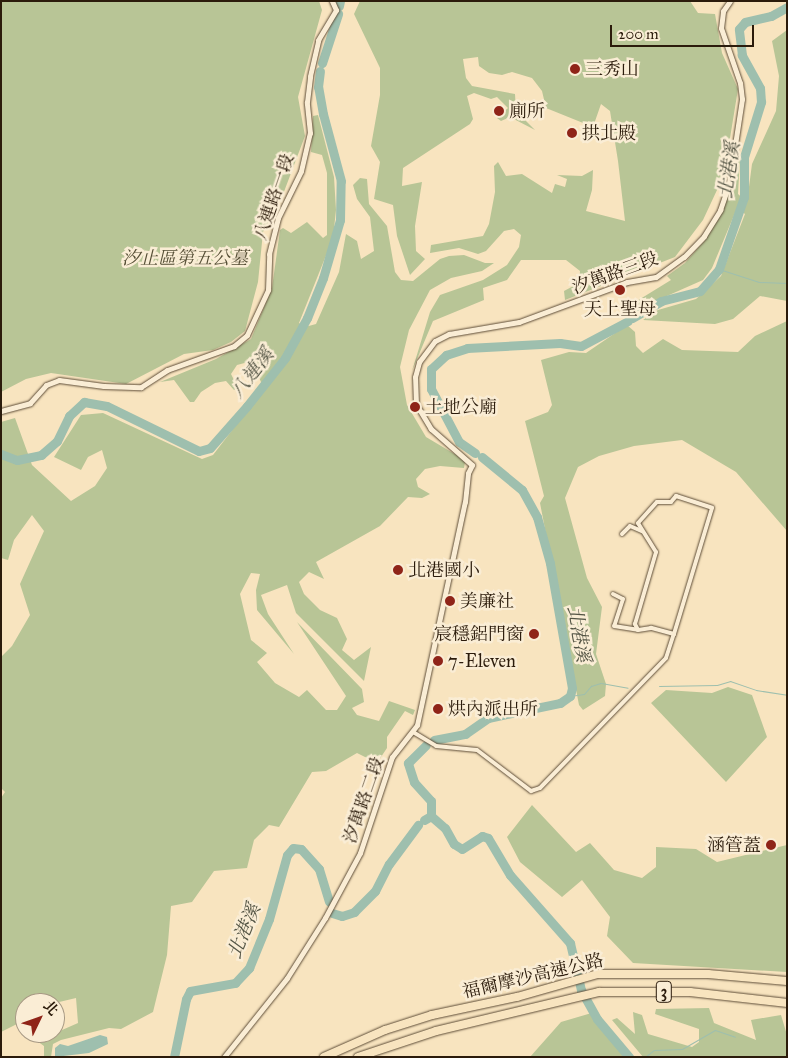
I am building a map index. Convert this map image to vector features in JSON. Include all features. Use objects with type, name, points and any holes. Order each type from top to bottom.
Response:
[{"type":"highway","name":"福爾摩沙高速公路","points":[[324,1057],[385,1030],[432,1015],[541,990],[582,977],[614,972],[708,974],[787,981]]},
{"type":"highway","name":"福爾摩沙高速公路","points":[[358,1057],[436,1031],[617,990],[709,994],[787,1003]]},
{"type":"street","name":"八連路一段","points":[[1,411],[30,403],[46,385],[59,380],[104,386],[141,387],[167,370],[234,346],[247,335],[268,290],[269,254],[278,218],[301,171],[310,133],[307,102],[318,40],[336,10],[332,1]]},
{"type":"street","name":"汐萬路三段","points":[[472,465],[431,429],[416,404],[415,377],[419,362],[435,341],[449,334],[519,322],[627,282],[656,277],[684,257],[704,236],[720,210],[729,184],[742,99],[740,83],[721,28],[728,3]]},
{"type":"street","name":"汐萬路二段","points":[[224,1057],[287,978],[325,918],[360,854],[392,757],[417,725],[465,502],[468,473],[472,465]]},
{"type":"street","points":[[412,732],[436,746],[476,750],[531,790],[540,788],[666,658],[712,508],[676,496],[671,502],[657,502],[638,523],[656,552],[635,624],[638,630]]},
{"type":"street","points":[[622,534],[630,526],[642,531]]},
{"type":"street","points":[[613,594],[622,599],[614,626],[638,630],[651,628],[674,634]]},
{"type":"green space","name":"汐止區第五公墓","points":[[1,1],[319,1],[322,10],[298,97],[305,136],[282,197],[263,232],[258,282],[245,331],[231,342],[213,350],[184,354],[126,384],[51,373],[26,379],[1,392]]},
{"type":"green space","points":[[360,1],[690,1],[698,13],[715,14],[722,53],[738,89],[724,175],[703,220],[675,257],[565,300],[564,291],[579,283],[580,271],[566,260],[521,260],[507,280],[483,288],[484,300],[433,321],[412,371],[430,312],[440,295],[483,280],[507,265],[519,247],[521,235],[514,229],[504,231],[486,251],[478,254],[459,248],[430,253],[431,245],[483,236],[489,224],[495,192],[494,166],[498,162],[506,176],[522,174],[552,193],[555,184],[565,187],[567,179],[557,175],[582,176],[593,170],[592,190],[586,211],[625,221],[618,161],[610,111],[601,104],[593,127],[546,108],[542,91],[532,78],[512,72],[502,75],[489,73],[479,66],[478,57],[463,59],[466,78],[472,86],[515,94],[516,111],[535,130],[510,117],[501,121],[497,118],[508,108],[497,97],[491,99],[474,93],[467,96],[473,119],[470,124],[403,168],[402,186],[422,182],[415,226],[416,251],[425,259],[410,275],[397,236],[393,205],[374,199],[380,162],[371,146],[380,95],[380,68],[354,14]]},
{"type":"green space","points":[[787,30],[787,301],[760,296],[733,319],[715,324],[643,320],[658,310],[696,299],[721,276],[745,214],[737,208],[712,268],[703,280],[633,311],[632,304],[671,280],[667,276],[685,263],[706,239],[726,202],[736,160],[740,158],[738,194],[747,202],[752,164],[776,111],[779,76],[772,41]]},
{"type":"green space","points":[[318,115],[334,177],[336,210],[333,238],[299,323],[305,327],[316,324],[339,272],[346,234],[357,241],[361,259],[374,251],[370,217],[357,199],[353,185],[360,178],[367,179],[369,204],[387,226],[395,272],[401,280],[413,281],[440,259],[449,256],[464,255],[485,263],[494,263],[482,271],[451,278],[430,290],[409,330],[400,367],[407,405],[426,437],[458,456],[465,462],[464,468],[440,466],[425,469],[416,479],[418,487],[430,494],[422,498],[408,497],[380,526],[316,562],[324,579],[309,572],[299,582],[304,594],[320,610],[337,618],[347,639],[342,650],[354,660],[371,647],[364,681],[296,613],[287,585],[261,595],[268,614],[294,654],[257,610],[256,590],[260,574],[251,573],[240,594],[251,640],[267,653],[257,662],[275,683],[299,697],[307,690],[326,710],[337,710],[346,696],[297,622],[362,689],[364,702],[352,708],[357,715],[379,721],[389,701],[415,710],[413,715],[405,711],[387,737],[387,748],[377,763],[357,753],[326,771],[312,772],[279,827],[269,825],[254,840],[247,868],[214,871],[192,902],[171,906],[167,955],[153,1012],[121,1029],[109,1028],[65,1039],[65,1029],[78,1023],[76,998],[65,1001],[65,993],[15,993],[15,1025],[1,1032],[1,798],[5,792],[1,788],[1,657],[12,646],[30,615],[20,584],[44,531],[32,515],[14,540],[8,560],[1,558],[1,422],[15,418],[32,465],[71,501],[95,486],[107,468],[102,450],[88,457],[81,470],[54,457],[81,415],[103,413],[202,459],[213,455],[264,389],[252,361],[237,365],[231,374],[238,388],[234,390],[226,381],[215,383],[201,392],[194,402],[190,402],[174,380],[160,382],[216,359],[251,339],[272,288],[280,230],[283,228],[291,233],[307,222],[323,238],[327,235],[327,173],[322,155],[311,152],[313,116]]},
{"type":"green space","points":[[787,321],[787,531],[736,472],[682,440],[634,446],[599,456],[578,467],[565,498],[587,578],[602,607],[596,654],[606,684],[605,696],[583,710],[579,705],[540,503],[544,496],[525,421],[548,412],[552,405],[541,360],[569,352],[586,353],[627,325],[635,332],[636,346],[643,353],[663,339],[682,350],[738,352],[755,336]]},
{"type":"green space","points":[[728,687],[752,695],[767,737],[726,782],[651,703],[666,690],[712,693]]},
{"type":"green space","points":[[532,805],[576,852],[590,843],[614,870],[642,878],[656,867],[656,847],[696,849],[717,862],[787,845],[787,972],[633,963],[607,936],[610,917],[582,880],[562,897],[520,862],[507,837]]},
{"type":"green space","points":[[709,1008],[714,1023],[756,1040],[751,1020],[781,1015],[787,1035],[787,1057],[643,1057],[612,1020],[617,1018],[635,1034],[633,1012],[642,1015],[648,1034],[692,1047],[699,1042],[699,1029],[655,1014],[656,1009]]},
{"type":"green space","points":[[595,1012],[621,1053],[630,1057],[530,1057],[561,1022]]},
{"type":"green space","points":[[40,1043],[55,1043],[53,1044],[51,1057],[44,1057],[44,1046]]},
{"type":"shaded area","points":[[100,1035],[107,1037],[108,1044],[89,1053],[55,1057],[55,1048],[60,1044],[68,1046]]},
{"type":"waterway","name":"八連溪","points":[[339,6],[340,1]]},
{"type":"waterway","name":"北港溪","points":[[632,318],[661,301],[700,291],[719,269],[744,197],[744,157],[761,102],[760,88],[742,55],[739,29],[745,22],[771,16],[787,7]]},
{"type":"waterway","name":"八連溪","points":[[322,63],[338,14]]},
{"type":"waterway","name":"八連溪","points":[[1,454],[17,460],[41,455],[57,441],[69,416],[84,402],[107,406],[199,451],[210,448],[247,406],[285,358],[307,318],[323,278],[340,220],[341,181],[323,114],[318,87],[320,71]]},
{"type":"waterway","points":[[719,269],[759,282],[787,283]]},
{"type":"waterway","name":"北港溪","points":[[475,453],[459,442],[431,389],[431,369],[446,355],[467,348],[560,343],[581,346],[628,321]]},
{"type":"waterway","name":"北港溪","points":[[434,740],[465,734],[488,718],[560,703],[570,696],[572,688],[550,563],[537,517],[522,490],[482,457]]},
{"type":"waterway","points":[[659,686],[717,685],[730,681],[756,690],[787,695]]},
{"type":"waterway","points":[[570,696],[584,694],[591,686],[601,683],[628,688]]},
{"type":"waterway","name":"北港溪","points":[[424,820],[431,816],[431,801],[414,782],[408,763],[426,745]]},
{"type":"waterway","points":[[431,816],[445,828],[454,844],[462,849],[482,836],[488,838],[510,875],[570,943],[581,990],[597,1019],[629,1057]]},
{"type":"waterway","name":"北港溪","points":[[332,913],[342,916],[354,912],[375,891],[389,864],[418,825]]},
{"type":"waterway","name":"北港溪","points":[[174,1057],[186,999],[190,991],[235,983],[249,968],[269,919],[287,855],[293,848],[301,849],[319,869],[329,902]]},
{"type":"waterway","points":[[645,1057],[654,1050],[682,1049],[715,1030],[735,1037]]},
{"type":"place","name":"三秀山","points":[[575,69]]},
{"type":"place","name":"廁所","points":[[499,111]]},
{"type":"place","name":"拱北殿","points":[[572,133]]},
{"type":"place","name":"天上聖母","points":[[620,290]]},
{"type":"place","name":"土地公廟","points":[[415,407]]},
{"type":"place","name":"北港國小","points":[[398,570]]},
{"type":"place","name":"美廉社","points":[[450,601]]},
{"type":"place","name":"宸穩鋁門窗","points":[[534,634]]},
{"type":"place","name":"7-Eleven","points":[[438,661]]},
{"type":"place","name":"烘內派出所","points":[[438,709]]},
{"type":"place","name":"涵管蓋","points":[[771,845]]}]
